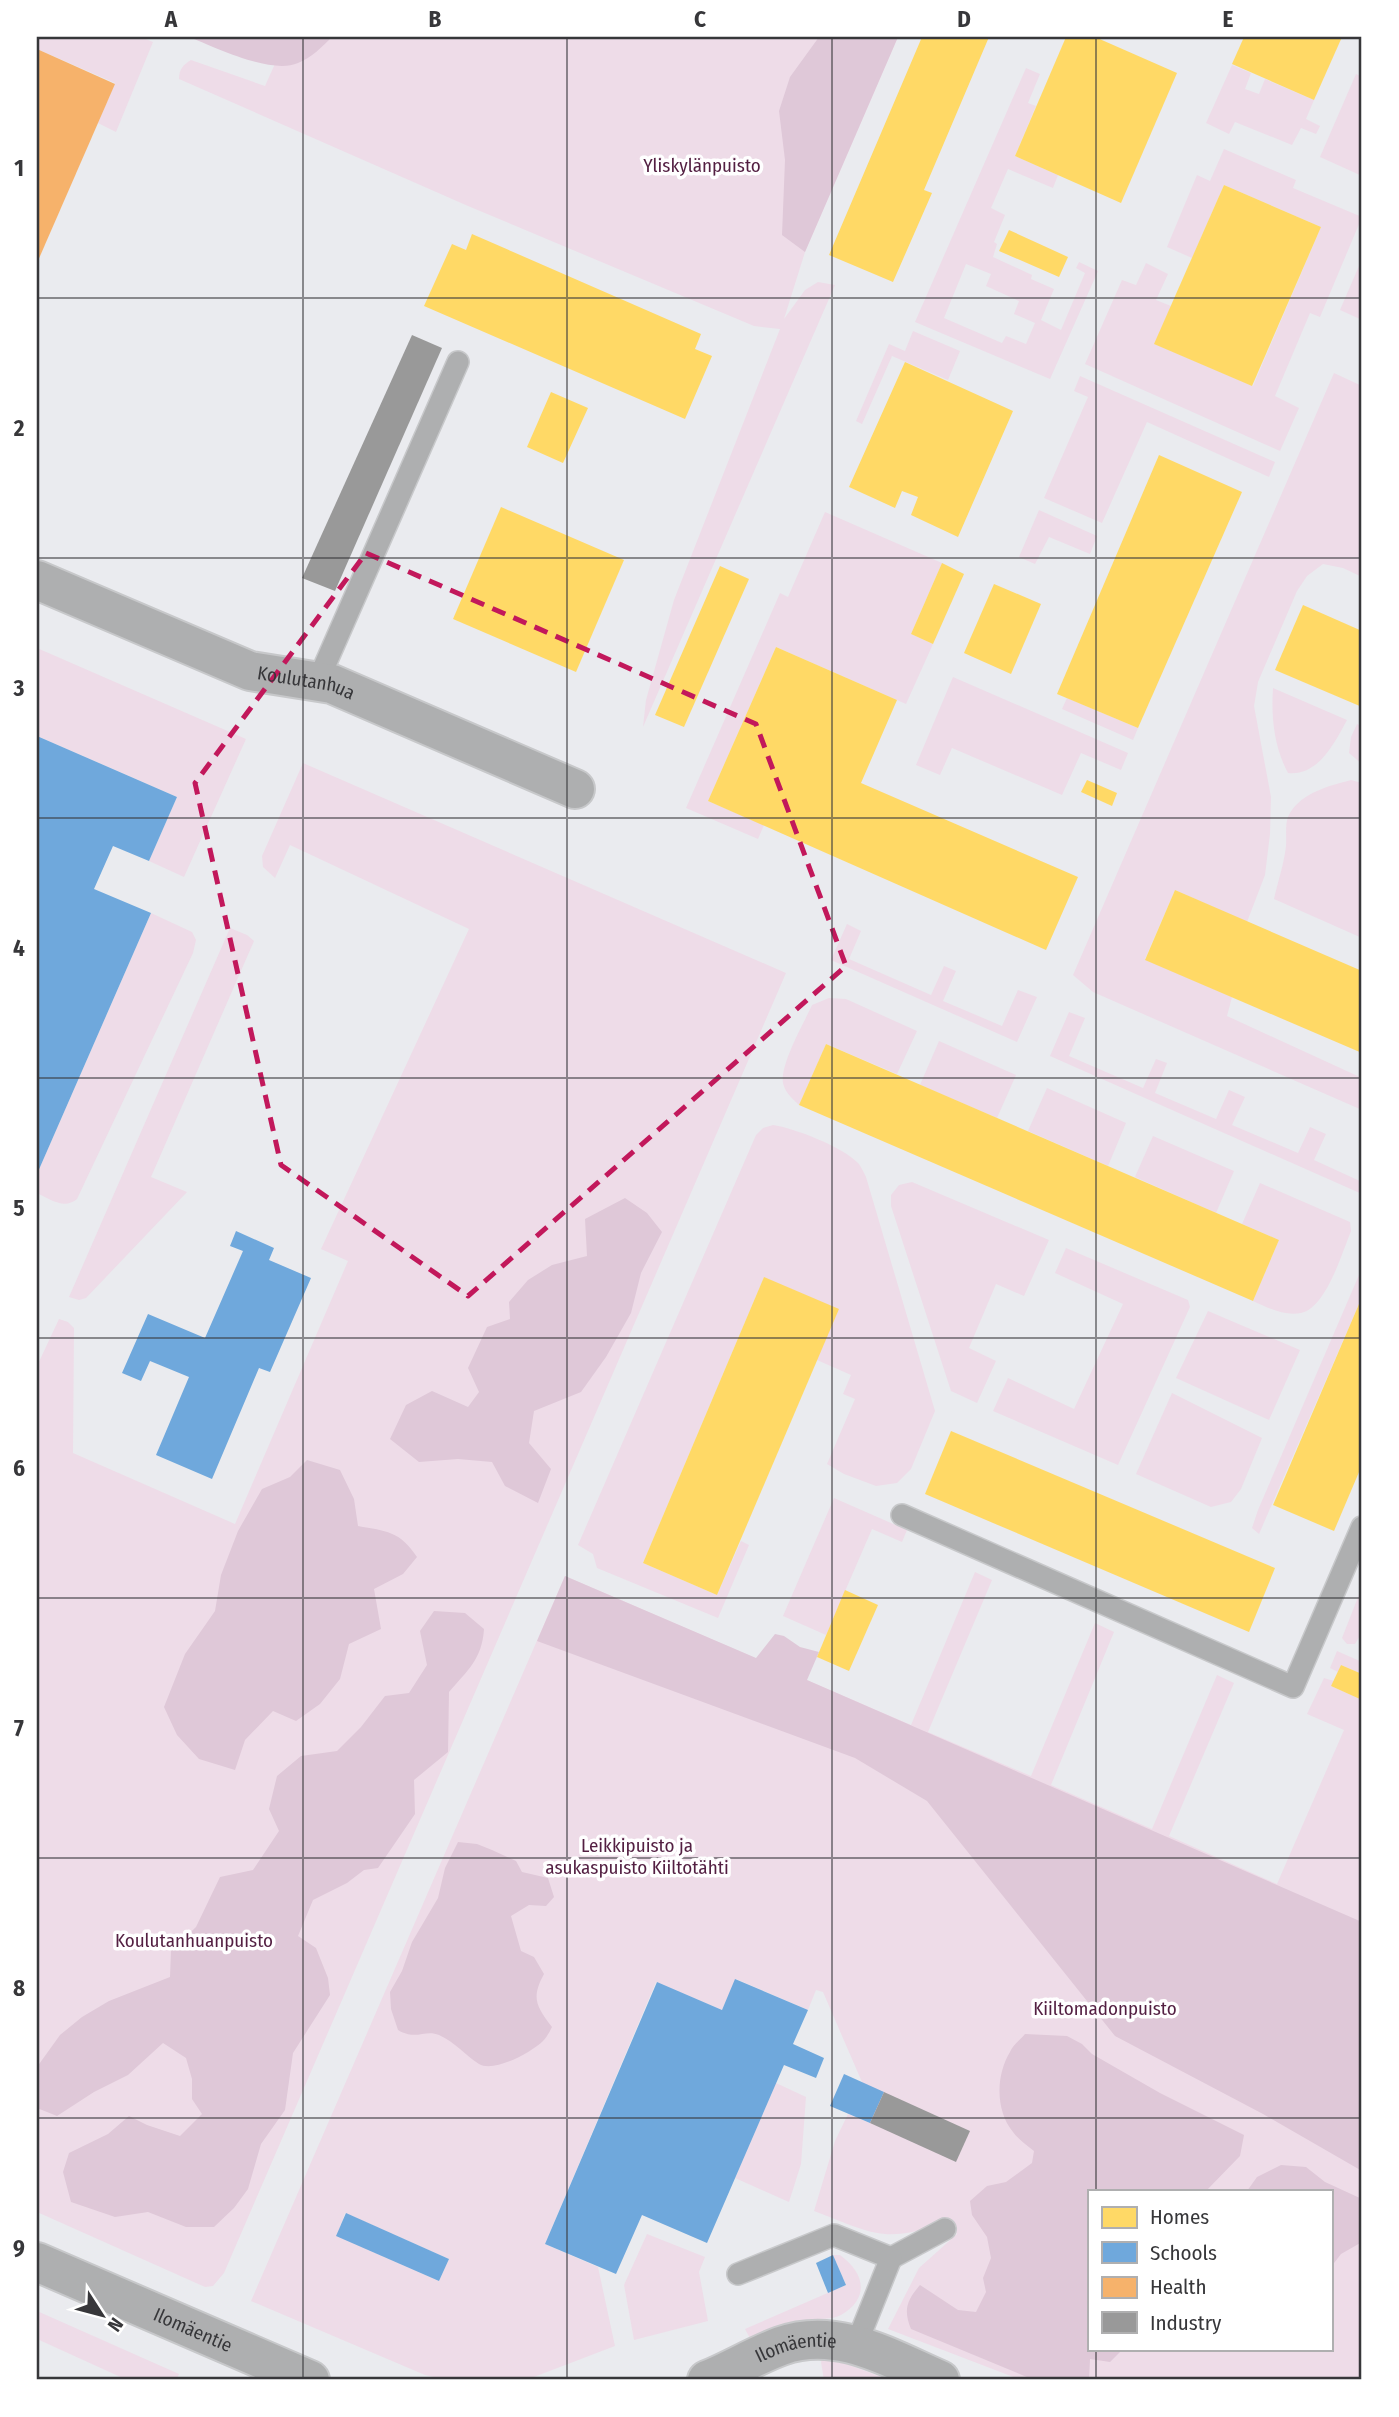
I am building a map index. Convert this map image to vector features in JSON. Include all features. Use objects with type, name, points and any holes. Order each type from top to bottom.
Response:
[{"type":"street","name":"Koulutanhua","points":[[37,580],[250,671],[332,684],[575,789]]},
{"type":"street","name":"Ilomäentie","points":[[37,2262],[310,2380]]},
{"type":"street","name":"Ilomäentie","points":[[730,2376],[780,2347],[806,2340],[829,2339],[856,2345],[940,2380]]},
{"type":"lane","points":[[317,683],[458,362]]},
{"type":"lane","points":[[902,1515],[1293,1688],[1362,1527]]},
{"type":"lane","points":[[856,2345],[891,2258],[945,2229]]},
{"type":"lane","points":[[738,2274],[834,2235],[891,2258]]},
{"type":"highlighted area","points":[[366,553],[756,724],[846,966],[468,1296],[281,1165],[195,783]]},
{"type":"green space","points":[[37,37],[141,37],[153,42],[116,132],[98,123],[115,83],[37,49]]},
{"type":"green space","points":[[189,37],[332,37],[307,58],[287,66],[259,63]]},
{"type":"green space","name":"Yliskylänpuisto","points":[[287,37],[898,37],[805,252],[784,319],[805,290],[818,282],[835,285],[643,727],[646,700],[674,600],[780,329],[754,326],[468,206],[179,79],[182,68],[191,60],[265,86]]},
{"type":"green space","points":[[819,37],[898,37],[805,252],[782,235],[785,160],[779,111],[790,77]]},
{"type":"green space","points":[[1232,65],[1251,73],[1245,89],[1259,94],[1265,79],[1314,100],[1306,119],[1320,126],[1316,134],[1301,128],[1292,145],[1235,122],[1229,134],[1206,123]]},
{"type":"green space","points":[[1026,68],[1040,74],[1028,103],[1036,106],[1015,156],[1058,175],[1053,188],[1008,169],[991,208],[1005,215],[994,242],[997,244],[993,257],[1032,275],[1031,279],[1054,289],[1041,320],[1061,330],[1085,273],[1076,268],[1079,262],[1098,271],[1050,379],[915,322]],"holes":[[[966,264],[991,274],[986,286],[1019,301],[1014,314],[1035,323],[1026,344],[1006,336],[1002,343],[944,318]]]},
{"type":"green space","points":[[1356,74],[1362,77],[1362,176],[1320,157]]},
{"type":"green space","points":[[1224,149],[1296,180],[1293,188],[1362,217],[1320,317],[1310,313],[1275,396],[1299,408],[1280,451],[1085,364],[1122,280],[1136,285],[1146,263],[1168,274],[1156,300],[1171,306],[1155,344],[1253,386],[1321,227],[1224,185],[1192,258],[1167,247],[1197,175],[1210,181]]},
{"type":"green space","points":[[1362,259],[1362,320],[1340,310]]},
{"type":"green space","points":[[913,331],[960,351],[948,380],[892,356],[862,424],[856,421],[889,344],[905,351]]},
{"type":"green space","points":[[1334,373],[1362,386],[1362,577],[1343,568],[1323,564],[1307,576],[1297,591],[1258,682],[1254,706],[1271,797],[1270,834],[1265,875],[1247,922],[1175,890],[1145,959],[1232,997],[1227,1016],[1362,1078],[1362,1110],[1093,992],[1073,975]]},
{"type":"green space","points":[[1080,376],[1275,462],[1269,477],[1147,422],[1102,523],[1044,498],[1088,397],[1074,391]]},
{"type":"green space","points":[[1039,510],[1097,536],[1090,554],[1049,537],[1035,564],[1019,557]]},
{"type":"green space","points":[[825,512],[942,563],[911,634],[933,644],[906,704],[776,647],[708,801],[764,825],[758,839],[686,808],[780,593],[788,597]]},
{"type":"green space","points":[[37,648],[246,739],[184,877],[149,861],[177,797],[37,736]]},
{"type":"green space","points":[[953,677],[1128,753],[1121,770],[1081,753],[1062,795],[952,748],[940,775],[916,765]]},
{"type":"green space","points":[[1273,688],[1347,720],[1324,757],[1299,773],[1288,773],[1279,753],[1274,732]]},
{"type":"green space","points":[[1067,698],[1138,728],[1133,740],[1062,709]]},
{"type":"green space","points":[[1357,724],[1362,727],[1362,764],[1349,753],[1351,737]]},
{"type":"green space","name":"Koulutanhuanpuisto","points":[[303,763],[786,973],[224,2273],[213,2286],[205,2287],[37,2212],[37,1366],[59,1319],[68,1322],[74,1328],[73,1453],[235,1524],[348,1261],[321,1249],[469,929],[290,845],[275,878],[263,867],[262,856]]},
{"type":"green space","points":[[1351,780],[1362,783],[1362,938],[1274,899],[1284,859],[1286,824],[1290,813],[1309,795]]},
{"type":"green space","points":[[151,913],[192,932],[196,940],[193,953],[77,1199],[62,1204],[37,1193],[37,1174]]},
{"type":"green space","points":[[847,924],[861,931],[849,959],[931,995],[944,966],[956,971],[943,1001],[1002,1026],[1018,990],[1037,997],[1017,1042],[831,960]]},
{"type":"green space","points":[[230,928],[254,941],[151,1177],[187,1192],[86,1298],[79,1300],[69,1297]]},
{"type":"green space","points":[[829,998],[846,999],[917,1031],[897,1074],[826,1044],[799,1105],[784,1087],[785,1065],[812,1005]]},
{"type":"green space","points":[[1069,1012],[1085,1018],[1069,1056],[1143,1088],[1156,1059],[1167,1063],[1155,1093],[1216,1119],[1229,1090],[1245,1097],[1232,1125],[1298,1153],[1310,1127],[1326,1134],[1314,1160],[1362,1182],[1362,1194],[1050,1056]]},
{"type":"green space","points":[[939,1041],[1016,1075],[997,1118],[920,1085]]},
{"type":"green space","points":[[1047,1088],[1126,1123],[1108,1166],[1028,1131]]},
{"type":"green space","points":[[773,1125],[805,1134],[830,1145],[851,1157],[861,1168],[866,1177],[935,1411],[911,1469],[897,1483],[876,1486],[844,1474],[827,1464],[855,1399],[843,1394],[851,1375],[817,1360],[764,1277],[643,1563],[717,1595],[741,1541],[749,1545],[718,1618],[597,1568],[593,1554],[578,1545],[756,1135],[763,1128]]},
{"type":"green space","points":[[1153,1136],[1234,1171],[1216,1213],[1135,1177]]},
{"type":"green space","points":[[912,1182],[1049,1240],[1024,1296],[996,1284],[969,1348],[996,1361],[977,1403],[951,1391],[891,1206],[891,1195],[899,1185]]},
{"type":"green space","points":[[1260,1183],[1350,1222],[1351,1231],[1325,1291],[1310,1309],[1301,1313],[1270,1309],[1253,1301],[1279,1240],[1242,1224]]},
{"type":"green space","points":[[625,1198],[647,1213],[662,1232],[641,1273],[631,1313],[606,1357],[581,1392],[534,1411],[529,1443],[551,1469],[538,1503],[505,1486],[492,1462],[458,1459],[419,1462],[390,1439],[406,1405],[432,1391],[468,1407],[479,1392],[468,1368],[487,1327],[510,1319],[509,1302],[528,1280],[552,1265],[587,1256],[585,1219]]},
{"type":"green space","points":[[1066,1248],[1188,1300],[1190,1307],[1118,1465],[993,1411],[1008,1378],[1074,1409],[1123,1304],[1055,1273]]},
{"type":"green space","points":[[1362,1268],[1362,1297],[1259,1534],[1252,1528],[1258,1510]]},
{"type":"green space","points":[[1208,1311],[1300,1350],[1269,1420],[1176,1378]]},
{"type":"green space","points":[[1172,1393],[1262,1438],[1241,1489],[1231,1502],[1211,1507],[1136,1474]]},
{"type":"green space","points":[[307,1460],[340,1470],[354,1499],[358,1526],[398,1537],[417,1557],[403,1574],[374,1589],[381,1629],[349,1644],[340,1679],[320,1704],[296,1721],[273,1711],[245,1740],[235,1770],[199,1759],[177,1735],[164,1707],[185,1654],[215,1611],[221,1575],[238,1531],[262,1489],[290,1477]]},
{"type":"green space","points":[[834,1498],[907,1530],[902,1542],[872,1529],[826,1635],[783,1616]]},
{"type":"green space","name":"Kiiltomadonpuisto","points":[[975,1572],[992,1580],[928,1732],[1031,1776],[1095,1623],[1114,1632],[1051,1785],[1152,1829],[1217,1675],[1234,1683],[1169,1836],[1277,1884],[1344,1730],[1307,1714],[1324,1678],[1334,1681],[1331,1686],[1362,1700],[1362,2380],[1021,2380],[888,2329],[919,2268],[957,2234],[949,2220],[909,2232],[880,2234],[814,2211],[835,2141],[848,2114],[870,2123],[862,2082],[823,1992],[816,1990],[808,2010],[736,1979],[722,2010],[656,1982],[545,2244],[598,2267],[615,2346],[526,2380],[447,2380],[425,2375],[251,2301],[565,1576],[911,1725]],"holes":[[[345,2213],[449,2259],[439,2281],[337,2236]]]},
{"type":"green space","points":[[565,1576],[756,1658],[775,1634],[784,1636],[800,1647],[819,1652],[807,1680],[1362,1922],[1362,2171],[1263,2114],[1115,2036],[927,1801],[855,1758],[537,1641]]},
{"type":"green space","points":[[1362,1587],[1362,1632],[1355,1644],[1347,1644],[1342,1638]]},
{"type":"green space","points":[[434,1611],[465,1613],[484,1629],[477,1656],[449,1692],[448,1752],[414,1780],[415,1814],[378,1868],[364,1870],[347,1883],[313,1900],[298,1936],[316,1948],[328,1978],[330,1995],[293,2053],[285,2110],[261,2144],[248,2189],[234,2208],[214,2227],[186,2227],[148,2212],[115,2217],[71,2202],[63,2172],[69,2153],[108,2134],[129,2116],[180,2136],[202,2114],[192,2099],[192,2079],[186,2058],[163,2043],[128,2075],[94,2092],[57,2116],[37,2108],[37,2067],[60,2035],[82,2017],[109,2001],[170,1977],[171,1951],[196,1927],[220,1877],[253,1870],[279,1831],[269,1809],[277,1776],[301,1756],[337,1751],[361,1727],[385,1696],[409,1693],[427,1665],[420,1631]]},
{"type":"green space","points":[[1337,1651],[1362,1662],[1362,1674],[1341,1665],[1338,1672],[1330,1668]]},
{"type":"green space","points":[[458,1842],[477,1844],[492,1850],[516,1861],[522,1872],[548,1878],[554,1897],[546,1906],[529,1905],[511,1916],[521,1951],[534,1957],[544,1974],[538,1989],[537,2002],[552,2027],[538,2046],[494,2066],[479,2064],[439,2035],[410,2035],[398,2030],[391,2009],[390,1992],[402,1971],[412,1942],[438,1898],[445,1868]]},
{"type":"green space","points":[[1025,2034],[1067,2036],[1082,2044],[1092,2054],[1160,2093],[1244,2135],[1240,2156],[1207,2190],[1088,2190],[1088,2350],[1122,2350],[1110,2362],[1090,2359],[1089,2380],[1034,2380],[911,2329],[907,2316],[909,2301],[920,2285],[958,2310],[976,2312],[986,2292],[983,2278],[991,2258],[987,2237],[972,2215],[970,2201],[987,2186],[1006,2182],[1032,2163],[1034,2151],[1017,2137],[1007,2123],[1000,2103],[1002,2071],[1013,2047]]},
{"type":"green space","points":[[776,2083],[806,2097],[801,2164],[789,2202],[735,2178]]},
{"type":"green space","points":[[1281,2165],[1306,2167],[1325,2182],[1362,2199],[1362,2242],[1341,2254],[1332,2266],[1332,2190],[1248,2190],[1257,2177]]},
{"type":"green space","points":[[647,2234],[705,2257],[699,2272],[708,2321],[634,2340],[624,2285]]},
{"type":"green space","points":[[833,2255],[840,2255],[859,2277],[861,2285],[857,2301],[837,2317],[809,2321],[753,2344],[745,2329],[846,2285]]},
{"type":"green space","points":[[37,2311],[179,2374],[176,2380],[127,2380],[37,2339]]},
{"type":"green space","points":[[823,2358],[830,2358],[890,2380],[824,2380],[821,2362]]},
{"type":"building: Homes","points":[[922,37],[989,37],[924,190],[932,193],[893,282],[829,255]]},
{"type":"building: Homes","points":[[1066,37],[1095,37],[1177,73],[1121,203],[1015,156]]},
{"type":"building: Homes","points":[[1244,37],[1342,37],[1314,100],[1232,64]]},
{"type":"building: Homes","points":[[1224,185],[1321,227],[1252,386],[1154,344]]},
{"type":"building: Homes","points":[[1009,230],[1068,257],[1059,277],[999,251]]},
{"type":"building: Homes","points":[[472,234],[701,334],[695,349],[712,356],[685,419],[424,306],[452,244],[466,250]]},
{"type":"building: Homes","points":[[905,362],[1013,411],[958,537],[911,515],[918,497],[902,491],[895,508],[849,487]]},
{"type":"building: Homes","points":[[551,392],[588,408],[563,463],[527,447]]},
{"type":"building: Homes","points":[[1159,455],[1242,492],[1138,728],[1057,694]]},
{"type":"building: Homes","points":[[501,507],[624,560],[576,672],[453,619]]},
{"type":"building: Homes","points":[[942,563],[964,574],[933,644],[911,634]]},
{"type":"building: Homes","points":[[720,566],[749,579],[684,727],[655,715]]},
{"type":"building: Homes","points":[[994,584],[1041,604],[1011,674],[964,653]]},
{"type":"building: Homes","points":[[1303,605],[1362,631],[1362,707],[1275,670]]},
{"type":"building: Homes","points":[[776,647],[897,700],[861,783],[1078,877],[1046,950],[708,801]]},
{"type":"building: Homes","points":[[1087,780],[1117,793],[1112,806],[1081,792]]},
{"type":"building: Homes","points":[[1175,890],[1362,971],[1362,1053],[1145,960]]},
{"type":"building: Homes","points":[[826,1044],[1279,1240],[1253,1301],[799,1105]]},
{"type":"building: Homes","points":[[764,1277],[839,1309],[717,1595],[643,1563]]},
{"type":"building: Homes","points":[[1362,1297],[1362,1465],[1334,1531],[1273,1505]]},
{"type":"building: Homes","points":[[951,1431],[1275,1568],[1249,1632],[925,1494]]},
{"type":"building: Homes","points":[[845,1590],[878,1605],[849,1671],[817,1657]]},
{"type":"building: Homes","points":[[1341,1665],[1362,1674],[1362,1700],[1331,1686]]},
{"type":"building: Schools","points":[[37,736],[177,797],[149,861],[113,846],[94,889],[151,913],[37,1174]]},
{"type":"building: Schools","points":[[236,1231],[274,1248],[269,1260],[311,1278],[270,1372],[259,1368],[212,1479],[156,1455],[189,1377],[150,1361],[141,1381],[122,1373],[148,1314],[205,1338],[243,1251],[230,1246]]},
{"type":"building: Schools","points":[[735,1979],[808,2010],[793,2044],[824,2058],[816,2078],[784,2065],[707,2243],[642,2215],[616,2274],[545,2244],[657,1982],[722,2010]]},
{"type":"building: Schools","points":[[844,2074],[884,2092],[870,2123],[830,2106]]},
{"type":"building: Schools","points":[[346,2213],[449,2259],[439,2281],[336,2236]]},
{"type":"building: Schools","points":[[833,2255],[846,2285],[828,2293],[816,2263]]},
{"type":"building: Health","points":[[37,49],[115,84],[37,263]]},
{"type":"building: Industry","points":[[412,335],[442,348],[335,591],[302,578]]},
{"type":"building: Industry","points":[[884,2092],[970,2131],[956,2162],[870,2123]]},
{"type":"park label","name":"Leikkipuisto ja asukaspuisto Kiiltotähti","points":[[637,1856]]}]
